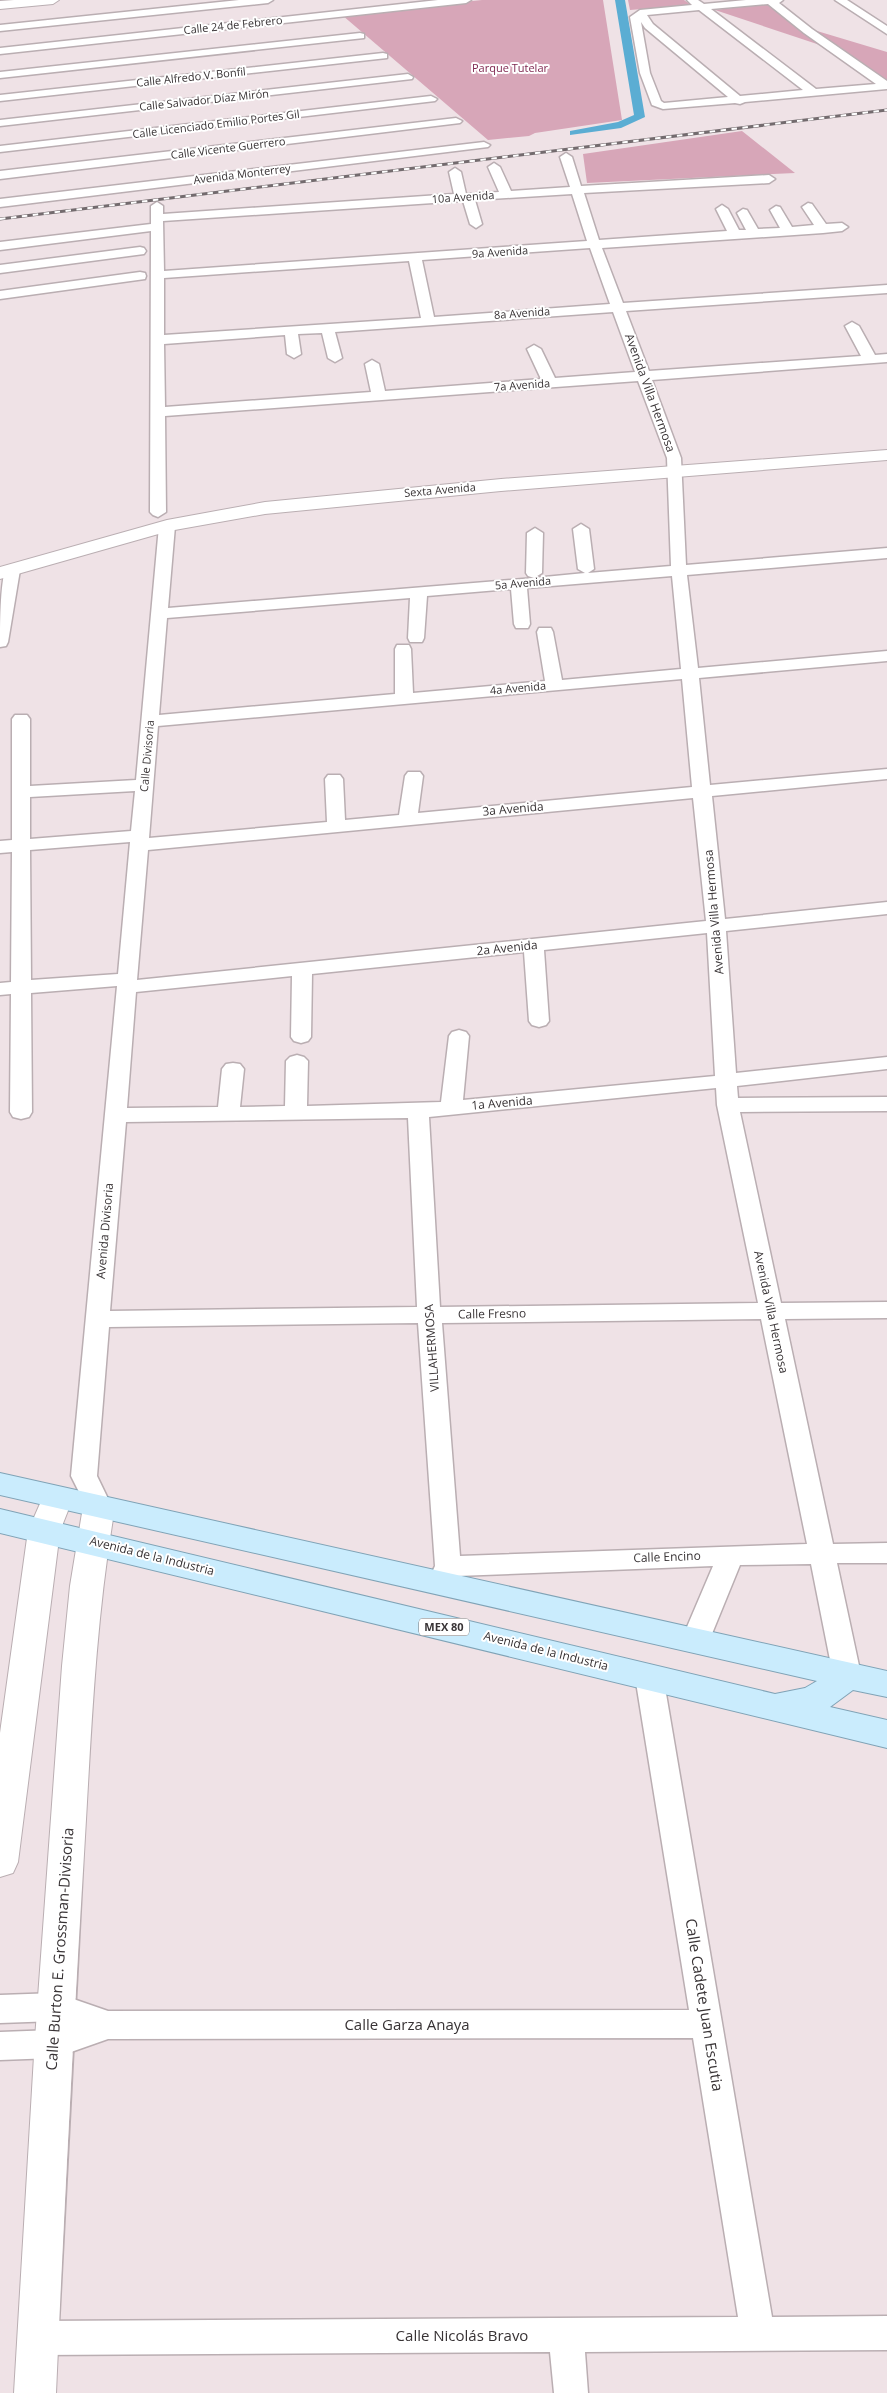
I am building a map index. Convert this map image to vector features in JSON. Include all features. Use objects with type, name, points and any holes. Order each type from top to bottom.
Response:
[{"type":"main road","points":[[0,4],[23,0]]},
{"type":"main road","points":[[0,4],[52,0]]},
{"type":"main road","name":"Sexta Avenida","points":[[120,521],[162,519],[887,441]]},
{"type":"main road","name":"Sexta Avenida","points":[[356,482],[887,455]]},
{"type":"main road","name":"Sexta Avenida","points":[[6,571],[162,519],[189,504],[318,485]]},
{"type":"main road","name":"Avenida de la Industria","points":[[0,1484],[92,1508],[649,1676],[887,1734]]},
{"type":"main road","points":[[0,1862],[5,1781],[44,1531],[58,1498]]},
{"type":"main road","name":"Avenida de la Industria","points":[[0,1521],[44,1531],[92,1508],[444,1575],[695,1641],[887,1684]]},
{"type":"main road","name":"Calle Burton E. Grossman-Divisoria","points":[[35,2393],[56,2007],[92,1508]]},
{"type":"main road","points":[[772,1706],[814,1700],[828,1693],[847,1675]]},
{"type":"street","points":[[138,0],[207,76]]},
{"type":"street","points":[[4,27],[268,0]]},
{"type":"street","name":"Calle 24 de Febrero","points":[[0,50],[33,59],[167,32],[466,0]]},
{"type":"street","points":[[772,0],[808,31],[887,86],[740,101],[663,106],[656,103],[645,73],[635,17],[640,13],[697,3],[772,0]]},
{"type":"street","points":[[840,0],[887,31]]},
{"type":"street","points":[[697,3],[815,94]]},
{"type":"street","points":[[292,6],[304,18]]},
{"type":"street","points":[[640,13],[649,26],[740,101]]},
{"type":"street","points":[[336,14],[463,127]]},
{"type":"street","points":[[0,16],[4,27],[33,59],[57,92]]},
{"type":"street","points":[[0,75],[33,59],[188,54],[360,36]]},
{"type":"street","name":"Calle Alfredo V. Bonfil","points":[[0,99],[193,77],[389,61]]},
{"type":"street","points":[[193,77],[284,169]]},
{"type":"street","name":"Calle Salvador Díaz Mirón","points":[[0,124],[25,133],[215,99],[408,77]]},
{"type":"street","points":[[0,99],[72,194]]},
{"type":"street","name":"Calle Licenciado Emilio Portes Gil","points":[[0,149],[25,133],[237,121],[438,104]]},
{"type":"street","name":"Calle Vicente Guerrero","points":[[0,175],[259,144],[463,127]]},
{"type":"street","name":"Avenida Monterrey","points":[[0,203],[484,145],[463,127]]},
{"type":"street","name":"Avenida Villa Hermosa","points":[[566,157],[595,246],[644,376],[673,465],[678,565],[716,926],[728,1105],[847,1675]]},
{"type":"street","points":[[494,167],[506,194]]},
{"type":"street","points":[[455,172],[476,224]]},
{"type":"street","name":"10a Avenida","points":[[2,246],[118,232],[157,217],[769,179]]},
{"type":"street","points":[[714,182],[725,205],[735,235]]},
{"type":"street","points":[[808,206],[823,229]]},
{"type":"street","points":[[776,210],[788,231]]},
{"type":"street","points":[[743,213],[755,234]]},
{"type":"street","points":[[118,232],[119,215]]},
{"type":"street","name":"Calle Divisoria","points":[[127,983],[159,609],[162,519],[158,412],[157,217]]},
{"type":"street","points":[[61,239],[64,223]]},
{"type":"street","name":"9a Avenida","points":[[158,275],[595,246],[842,227]]},
{"type":"street","points":[[2,246],[6,231]]},
{"type":"street","points":[[0,269],[140,251]]},
{"type":"street","points":[[415,258],[428,320]]},
{"type":"street","points":[[0,294],[140,276]]},
{"type":"street","name":"8a Avenida","points":[[158,340],[617,306],[887,289]]},
{"type":"street","points":[[852,326],[870,359]]},
{"type":"street","points":[[327,328],[335,358]]},
{"type":"street","points":[[291,330],[294,354]]},
{"type":"street","points":[[534,349],[550,383]]},
{"type":"street","name":"7a Avenida","points":[[158,412],[887,358]]},
{"type":"street","points":[[372,364],[379,396]]},
{"type":"street","points":[[580,528],[586,569]]},
{"type":"street","points":[[534,573],[535,533]]},
{"type":"street","name":"5a Avenida","points":[[159,609],[345,593],[519,583],[887,543]]},
{"type":"street","name":"5a Avenida","points":[[428,588],[534,573],[586,569],[887,553]]},
{"type":"street","points":[[0,642],[6,571]]},
{"type":"street","points":[[519,583],[522,624]]},
{"type":"street","points":[[404,698],[409,643],[428,588]]},
{"type":"street","points":[[545,632],[554,685]]},
{"type":"street","name":"4a Avenida","points":[[150,721],[887,656]]},
{"type":"street","points":[[21,719],[21,1112]]},
{"type":"street","name":"3a Avenida","points":[[0,847],[139,841],[336,826],[887,774]]},
{"type":"street","points":[[408,819],[414,776]]},
{"type":"street","points":[[334,779],[336,826]]},
{"type":"street","points":[[21,792],[144,785]]},
{"type":"street","name":"2a Avenida","points":[[0,989],[127,983],[302,969],[887,908]]},
{"type":"street","points":[[534,945],[539,1021]]},
{"type":"street","points":[[300,1037],[302,969]]},
{"type":"street","name":"Avenida Divisoria","points":[[92,1508],[98,1319],[127,983]]},
{"type":"street","points":[[451,1108],[459,1036]]},
{"type":"street","points":[[296,1112],[297,1061]]},
{"type":"street","name":"1a Avenida","points":[[115,1115],[418,1111],[726,1081],[887,1063]]},
{"type":"street","points":[[228,1113],[233,1069]]},
{"type":"street","points":[[728,1105],[887,1104]]},
{"type":"street","name":"VILLAHERMOSA","points":[[418,1111],[444,1575]]},
{"type":"street","name":"Calle Fresno","points":[[98,1319],[887,1310]]},
{"type":"street","name":"Calle Encino","points":[[444,1575],[732,1555],[887,1553]]},
{"type":"street","points":[[695,1641],[732,1555]]},
{"type":"street","name":"Calle Cadete Juan Escutia","points":[[649,1676],[758,2334]]},
{"type":"street","points":[[0,2009],[56,2007]]},
{"type":"street","name":"Calle Garza Anaya","points":[[56,2007],[108,2025],[707,2024]]},
{"type":"street","name":"Calle Garza Anaya","points":[[0,2046],[54,2044],[108,2025]]},
{"type":"street","name":"Calle Nicolás Bravo","points":[[38,2338],[887,2333]]},
{"type":"street","points":[[566,2335],[571,2393]]},
{"type":"green space","name":"Parque Tutelar","points":[[482,0],[603,0],[622,120],[535,133],[529,136],[488,140],[342,15]]},
{"type":"green space","points":[[628,0],[684,0],[691,5],[630,10]]},
{"type":"green space","points":[[766,4],[826,47],[715,10]]},
{"type":"green space","points":[[807,28],[887,52],[887,83]]},
{"type":"green space","points":[[742,131],[795,173],[587,183],[583,154]]},
{"type":"waterway","points":[[574,133],[621,125],[640,117],[620,0]]},
{"type":"railway","points":[[0,219],[887,110]]}]
